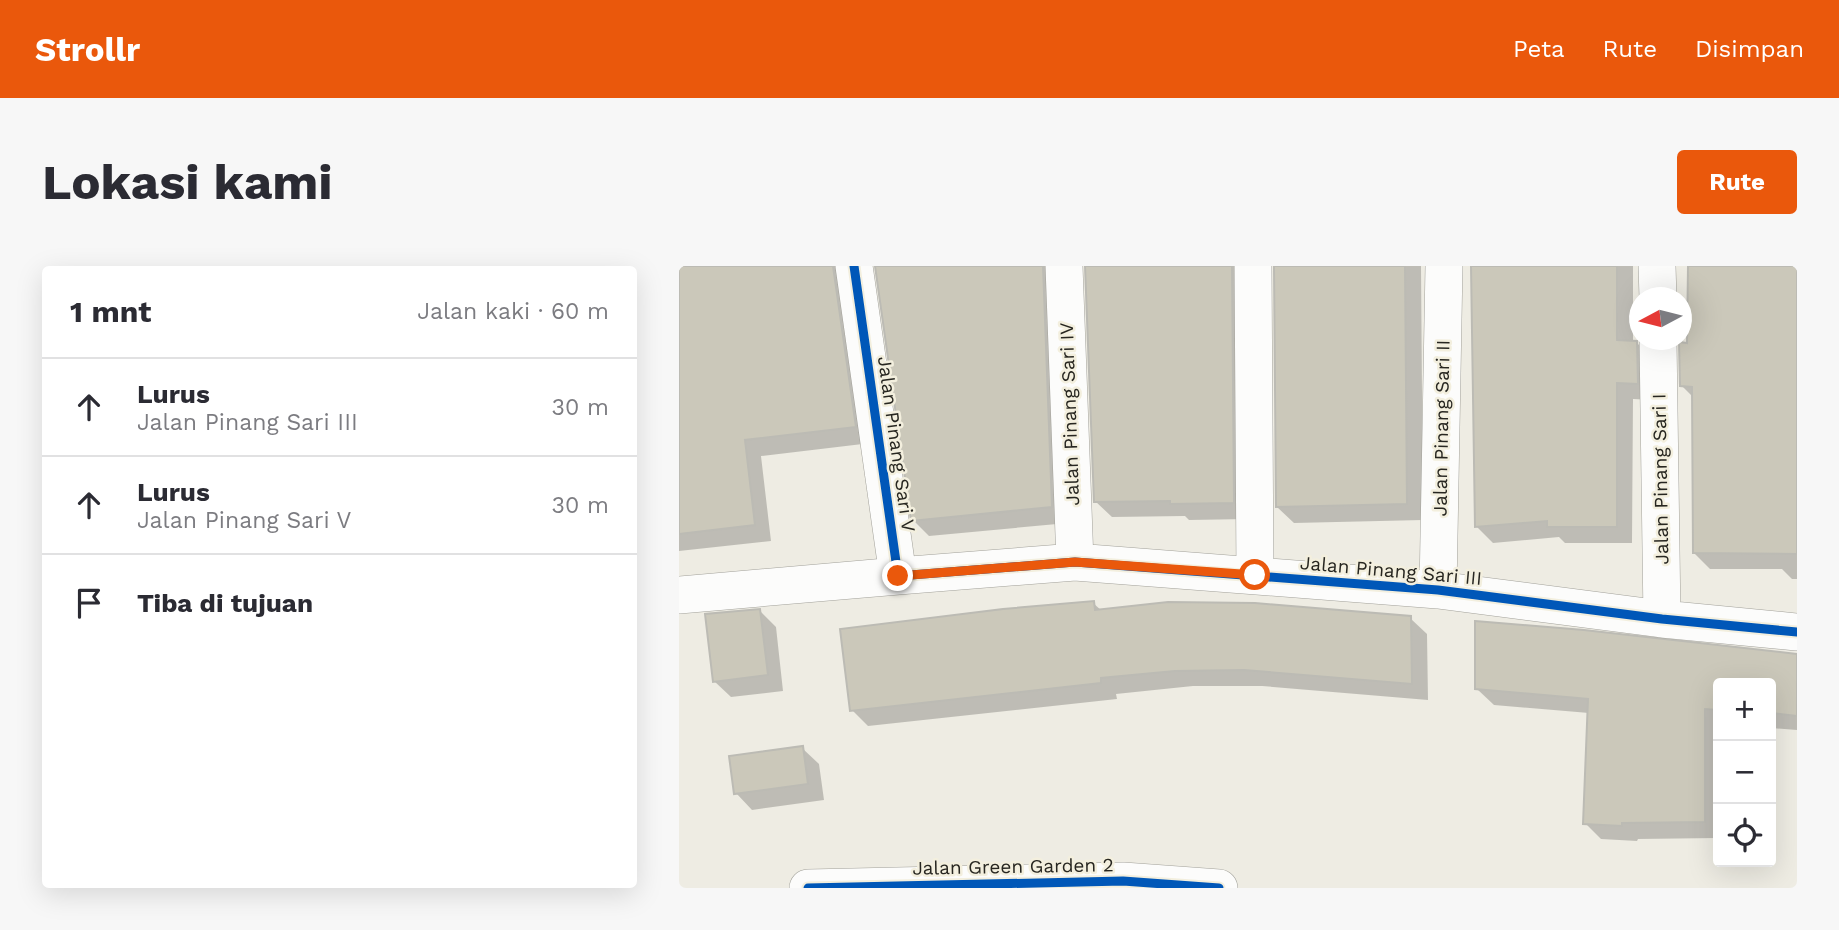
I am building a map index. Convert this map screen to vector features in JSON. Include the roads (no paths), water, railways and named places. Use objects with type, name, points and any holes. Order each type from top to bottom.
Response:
[{"type":"street","name":"Jalan Pinang Sari V","points":[[854,266],[898,576]]},
{"type":"street","name":"Jalan Pinang Sari IV","points":[[1063,266],[1075,562]]},
{"type":"street","points":[[1253,266],[1255,575]]},
{"type":"street","name":"Jalan Pinang Sari II","points":[[1438,590],[1444,266]]},
{"type":"street","points":[[1657,266],[1658,287]]},
{"type":"street","name":"Jalan Pinang Sari I","points":[[1658,350],[1662,619]]},
{"type":"street","points":[[679,595],[1075,562]]},
{"type":"street","name":"Jalan Pinang Sari III","points":[[1075,562],[1438,590],[1662,619],[1797,632]]},
{"type":"street","name":"Jalan Green Garden 2","points":[[808,888],[1123,881],[1219,888]]}]
